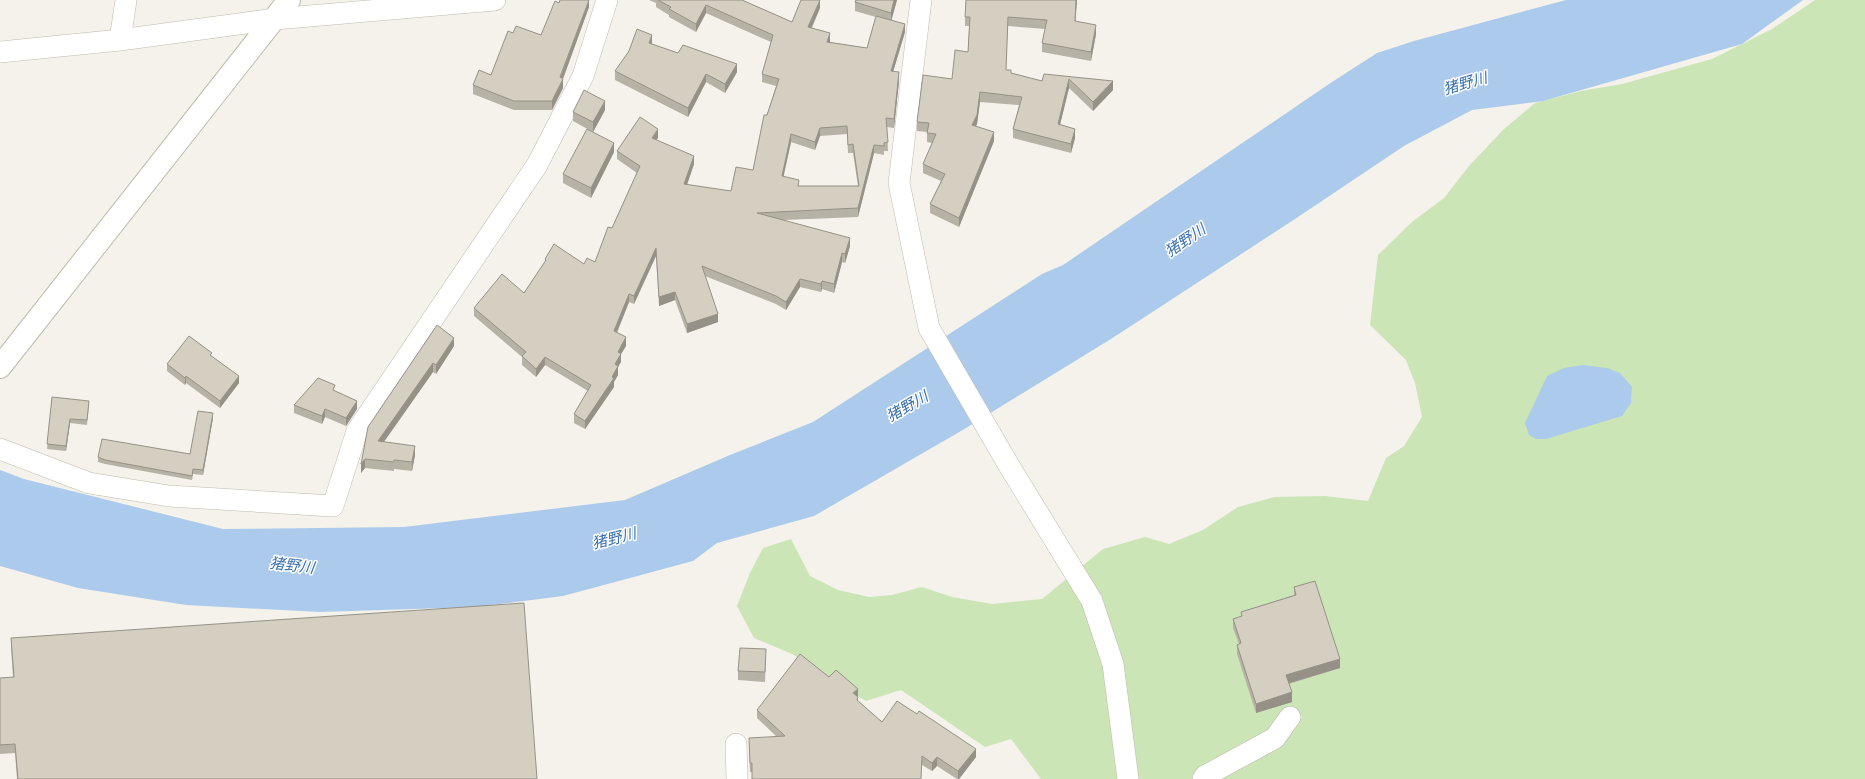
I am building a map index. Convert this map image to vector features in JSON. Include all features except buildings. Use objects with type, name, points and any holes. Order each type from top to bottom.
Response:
[{"type":"street","points":[[120,40],[126,0]]},
{"type":"street","points":[[0,367],[289,0]]},
{"type":"street","points":[[0,52],[120,40],[275,18],[495,0]]},
{"type":"street","points":[[0,449],[89,483],[169,496],[333,506],[358,432],[537,165],[583,76],[607,0]]},
{"type":"street","points":[[921,0],[899,183],[929,328],[992,433],[1008,464],[1092,601],[1113,664],[1128,779]]},
{"type":"street","points":[[1203,779],[1205,776],[1275,738],[1290,717]]},
{"type":"street","points":[[736,744],[737,779]]},
{"type":"green space","points":[[1815,0],[1865,0],[1865,779],[1041,779],[1011,739],[985,747],[901,690],[866,701],[792,654],[754,638],[737,606],[750,573],[763,548],[791,539],[810,576],[838,590],[869,597],[892,595],[922,587],[952,597],[992,604],[1042,599],[1103,549],[1145,537],[1169,544],[1203,530],[1238,507],[1275,497],[1325,496],[1368,501],[1386,458],[1404,446],[1422,417],[1415,383],[1406,360],[1370,325],[1378,255],[1412,222],[1444,198],[1469,166],[1503,130],[1535,103],[1581,91],[1622,84],[1712,59],[1772,29]]},
{"type":"water","name":"猪野川","points":[[1566,0],[1803,0],[1742,44],[1543,101],[1472,110],[1404,146],[1111,339],[961,431],[814,516],[717,543],[693,561],[563,596],[475,607],[320,612],[186,605],[78,588],[0,566],[0,470],[24,479],[223,529],[404,527],[625,500],[730,455],[813,422],[1042,274],[1063,265],[1377,53],[1414,41]]},
{"type":"water","points":[[1583,365],[1607,368],[1620,373],[1632,387],[1631,403],[1622,416],[1546,439],[1536,439],[1529,435],[1525,423],[1547,376],[1564,368]]}]
